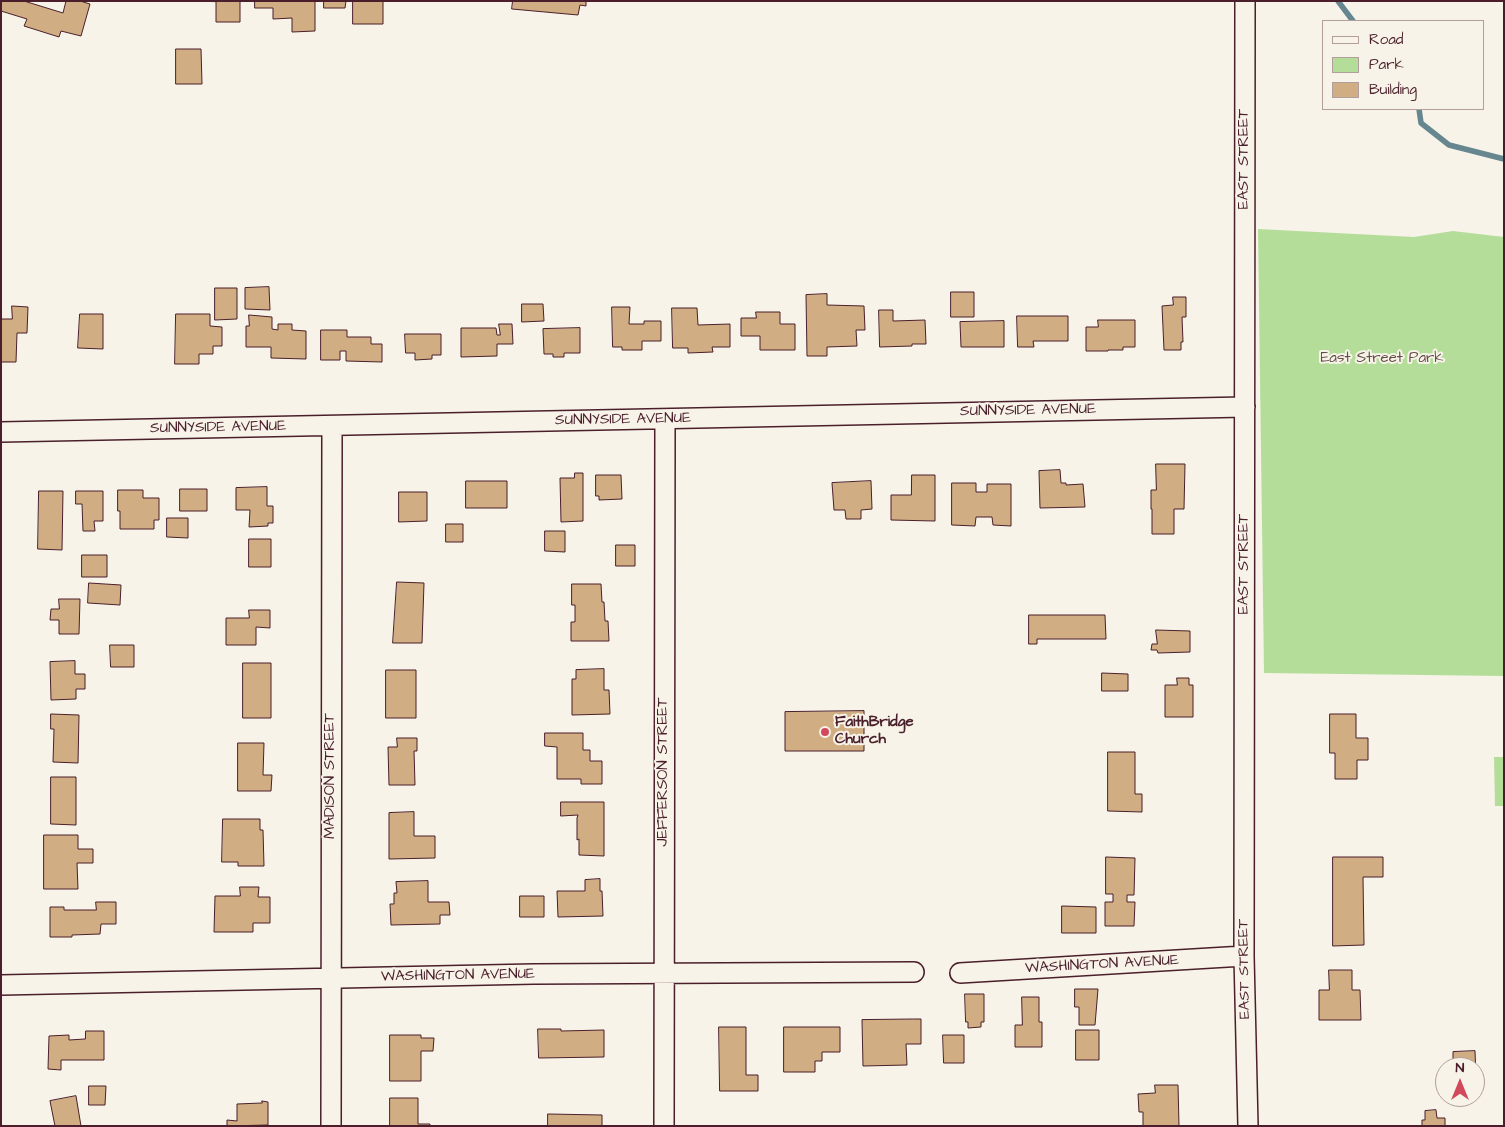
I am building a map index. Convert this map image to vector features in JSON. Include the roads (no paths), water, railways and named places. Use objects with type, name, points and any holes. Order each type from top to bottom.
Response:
[{"type":"street","name":"EAST STREET","points":[[1246,1],[1244,956],[1248,1126]]},
{"type":"street","name":"SUNNYSIDE AVENUE","points":[[1,432],[1245,407]]},
{"type":"street","name":"JEFFERSON STREET","points":[[664,1126],[665,419]]},
{"type":"street","name":"MADISON STREET","points":[[331,1126],[332,426]]},
{"type":"street","name":"WASHINGTON AVENUE","points":[[960,973],[1244,956]]},
{"type":"street","name":"WASHINGTON AVENUE","points":[[1,985],[664,972],[914,972]]},
{"type":"waterway","points":[[1338,1],[1352,20]]},
{"type":"waterway","points":[[1419,110],[1421,123],[1449,145],[1504,159]]},
{"type":"place","name":"FaithBridge Church","points":[[825,732]]},
{"type":"park label","name":"East Street Park","points":[[1382,359]]}]
